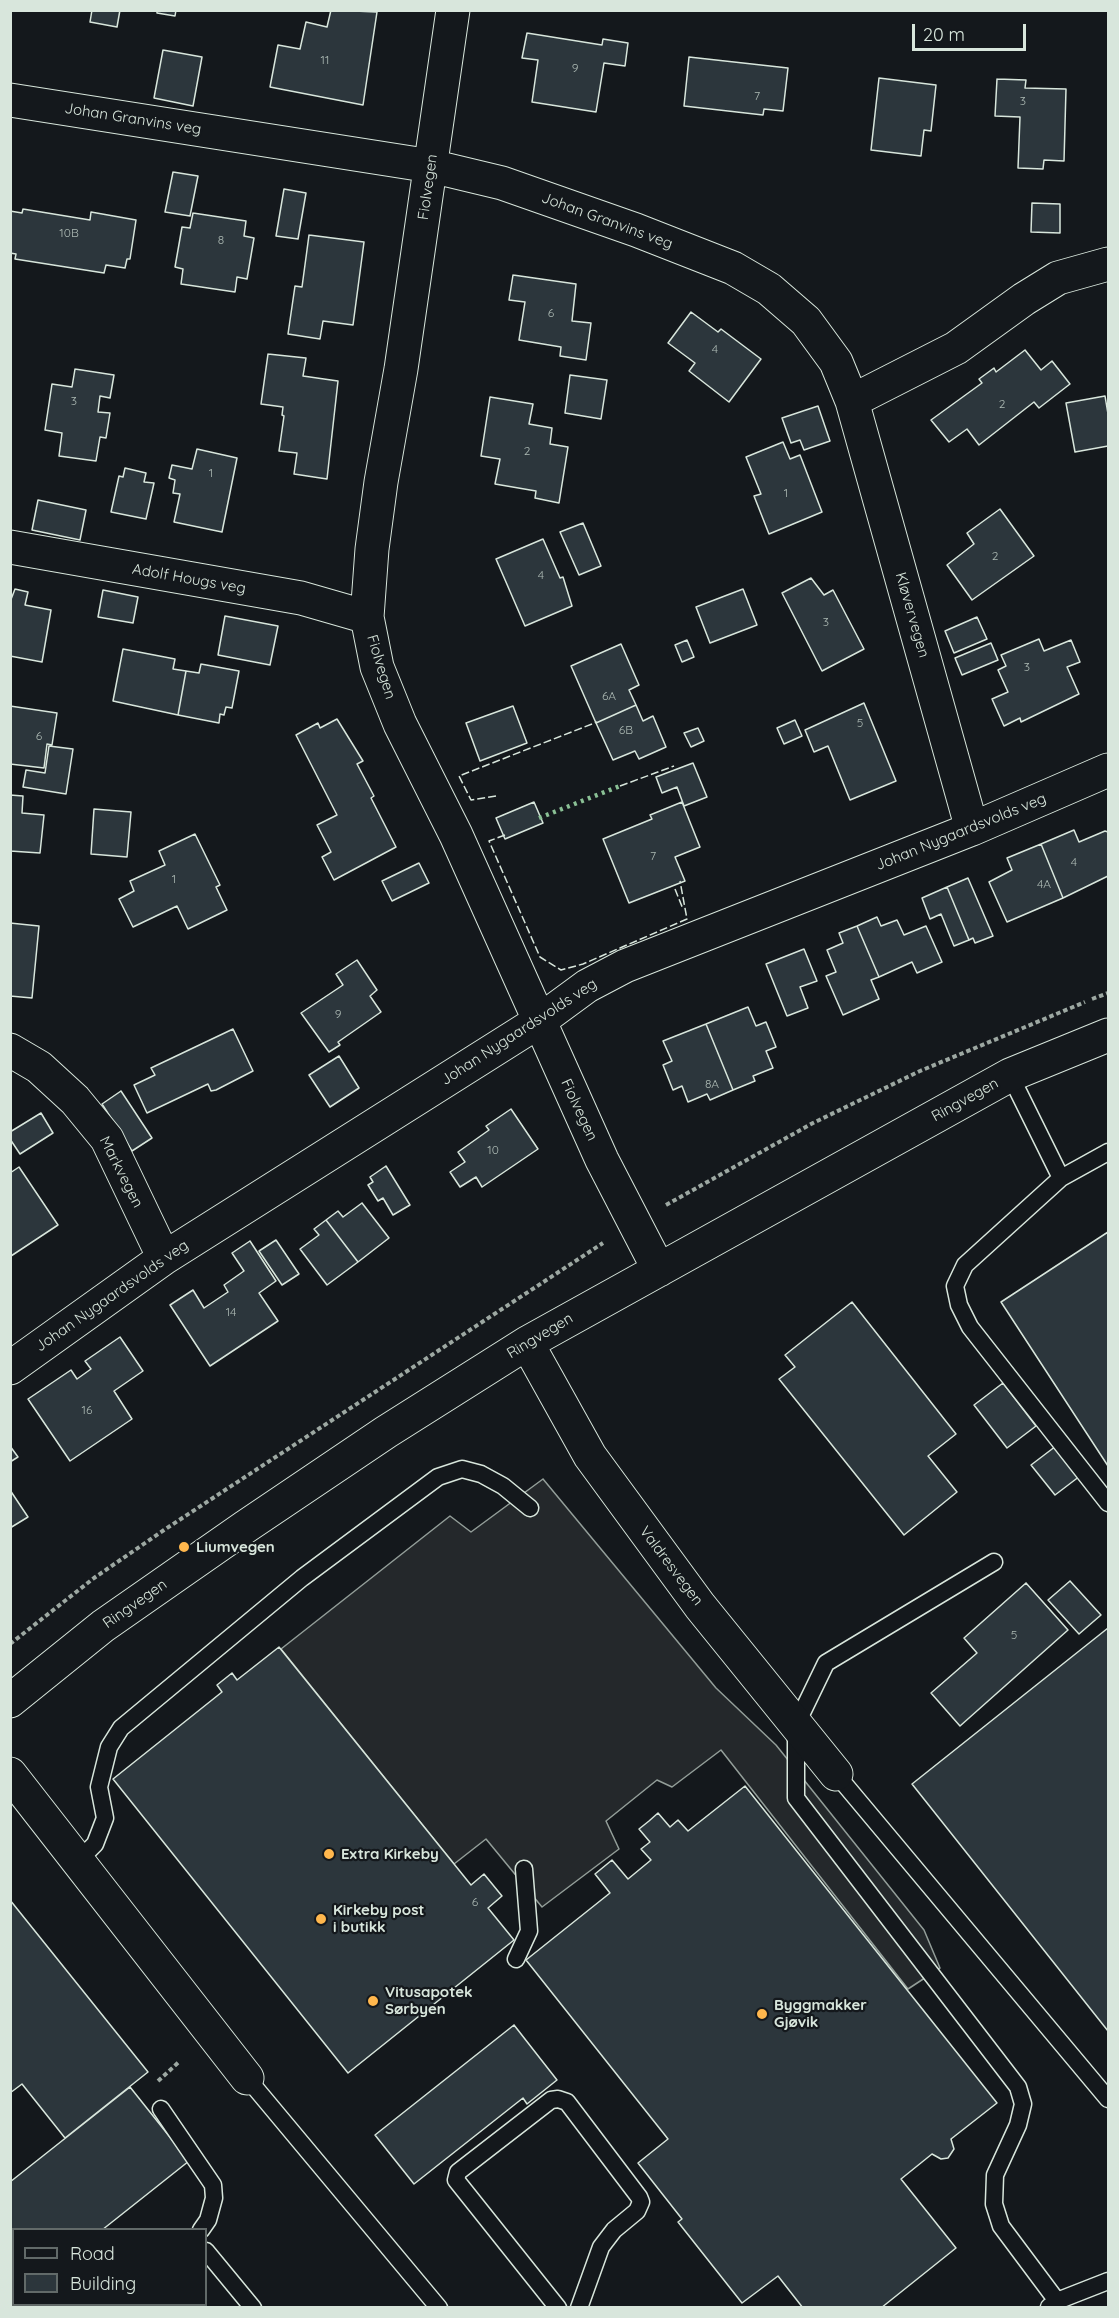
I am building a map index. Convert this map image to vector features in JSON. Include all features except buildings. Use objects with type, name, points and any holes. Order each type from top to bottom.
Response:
[{"type":"street","name":"Fiolvegen","points":[[453,10],[401,369],[381,482],[372,549],[367,617],[377,667],[400,724],[456,835],[538,1022],[602,1160],[659,1270]]},
{"type":"street","name":"Johan Granvins veg","points":[[10,99],[431,166],[502,183],[636,230],[733,268],[769,290],[806,321],[836,362],[852,400]]},
{"type":"street","points":[[852,400],[956,348],[1024,299],[1058,278],[1108,264]]},
{"type":"street","name":"Kløvervegen","points":[[852,400],[972,829]]},
{"type":"street","name":"Adolf Hougs veg","points":[[10,548],[301,598],[367,617]]},
{"type":"street","name":"Johan Nygaardsvolds veg","points":[[10,1368],[164,1258],[538,1022],[587,986],[625,966],[972,829],[1108,770]]},
{"type":"street","name":"Ringvegen","points":[[10,1701],[103,1626],[245,1527],[386,1432],[527,1343],[1010,1075],[1108,1035]]},
{"type":"street","name":"Markvegen","points":[[10,1050],[39,1067],[75,1100],[107,1139],[164,1258]]},
{"type":"street","name":"Valdresvegen","points":[[527,1343],[590,1456],[700,1606],[836,1774]]},
{"type":"street","points":[[10,1774],[247,2078]]},
{"type":"lane","points":[[1010,1075],[1061,1178]]},
{"type":"lane","points":[[1108,1152],[1061,1178],[966,1265],[955,1286],[959,1305],[970,1327],[1108,1503]]},
{"type":"lane","points":[[78,1861],[94,1844],[105,1818],[99,1787],[109,1747],[121,1728],[302,1578],[438,1478],[462,1469],[481,1474],[503,1486],[530,1508]]},
{"type":"lane","points":[[994,1562],[826,1663],[796,1725],[796,1797],[1018,2087],[1023,2104],[1018,2125],[995,2175],[994,2204],[1001,2226],[1053,2304],[1108,2281]]},
{"type":"lane","points":[[836,1774],[1108,2099]]},
{"type":"lane","points":[[516,1959],[529,1931],[524,1869]]},
{"type":"lane","points":[[247,2078],[439,2307]]},
{"type":"lane","points":[[558,2307],[456,2180],[458,2172],[551,2100],[558,2099],[567,2102],[641,2202],[637,2211],[614,2230],[601,2247],[579,2307]]},
{"type":"lane","points":[[161,2109],[213,2185],[214,2198],[208,2220],[202,2228]]},
{"type":"lane","points":[[207,2252],[253,2307]]},
{"type":"shaded area","points":[[543,1479],[716,1688],[776,1745],[924,1930],[940,1968],[908,1989],[721,1750],[672,1787],[657,1780],[606,1821],[619,1849],[542,1907],[486,1839],[454,1864],[281,1649],[450,1516],[471,1532]]},
{"type":"hedge","points":[[539,818],[620,786]]},
{"type":"fence","points":[[496,796],[471,800],[459,776],[597,722]]},
{"type":"fence","points":[[620,786],[674,766]]},
{"type":"fence","points":[[505,835],[489,841],[540,957],[561,970],[583,964],[687,919],[680,881]]},
{"type":"fence","points":[[675,889],[683,909]]},
{"type":"place","name":"Liumvegen","points":[[184,1547]]},
{"type":"place","name":"Extra Kirkeby","points":[[329,1854]]},
{"type":"place","name":"Kirkeby post i butikk","points":[[321,1919]]},
{"type":"place","name":"Vitusapotek Sørbyen","points":[[373,2001]]},
{"type":"place","name":"Byggmakker Gjøvik","points":[[762,2014]]}]
